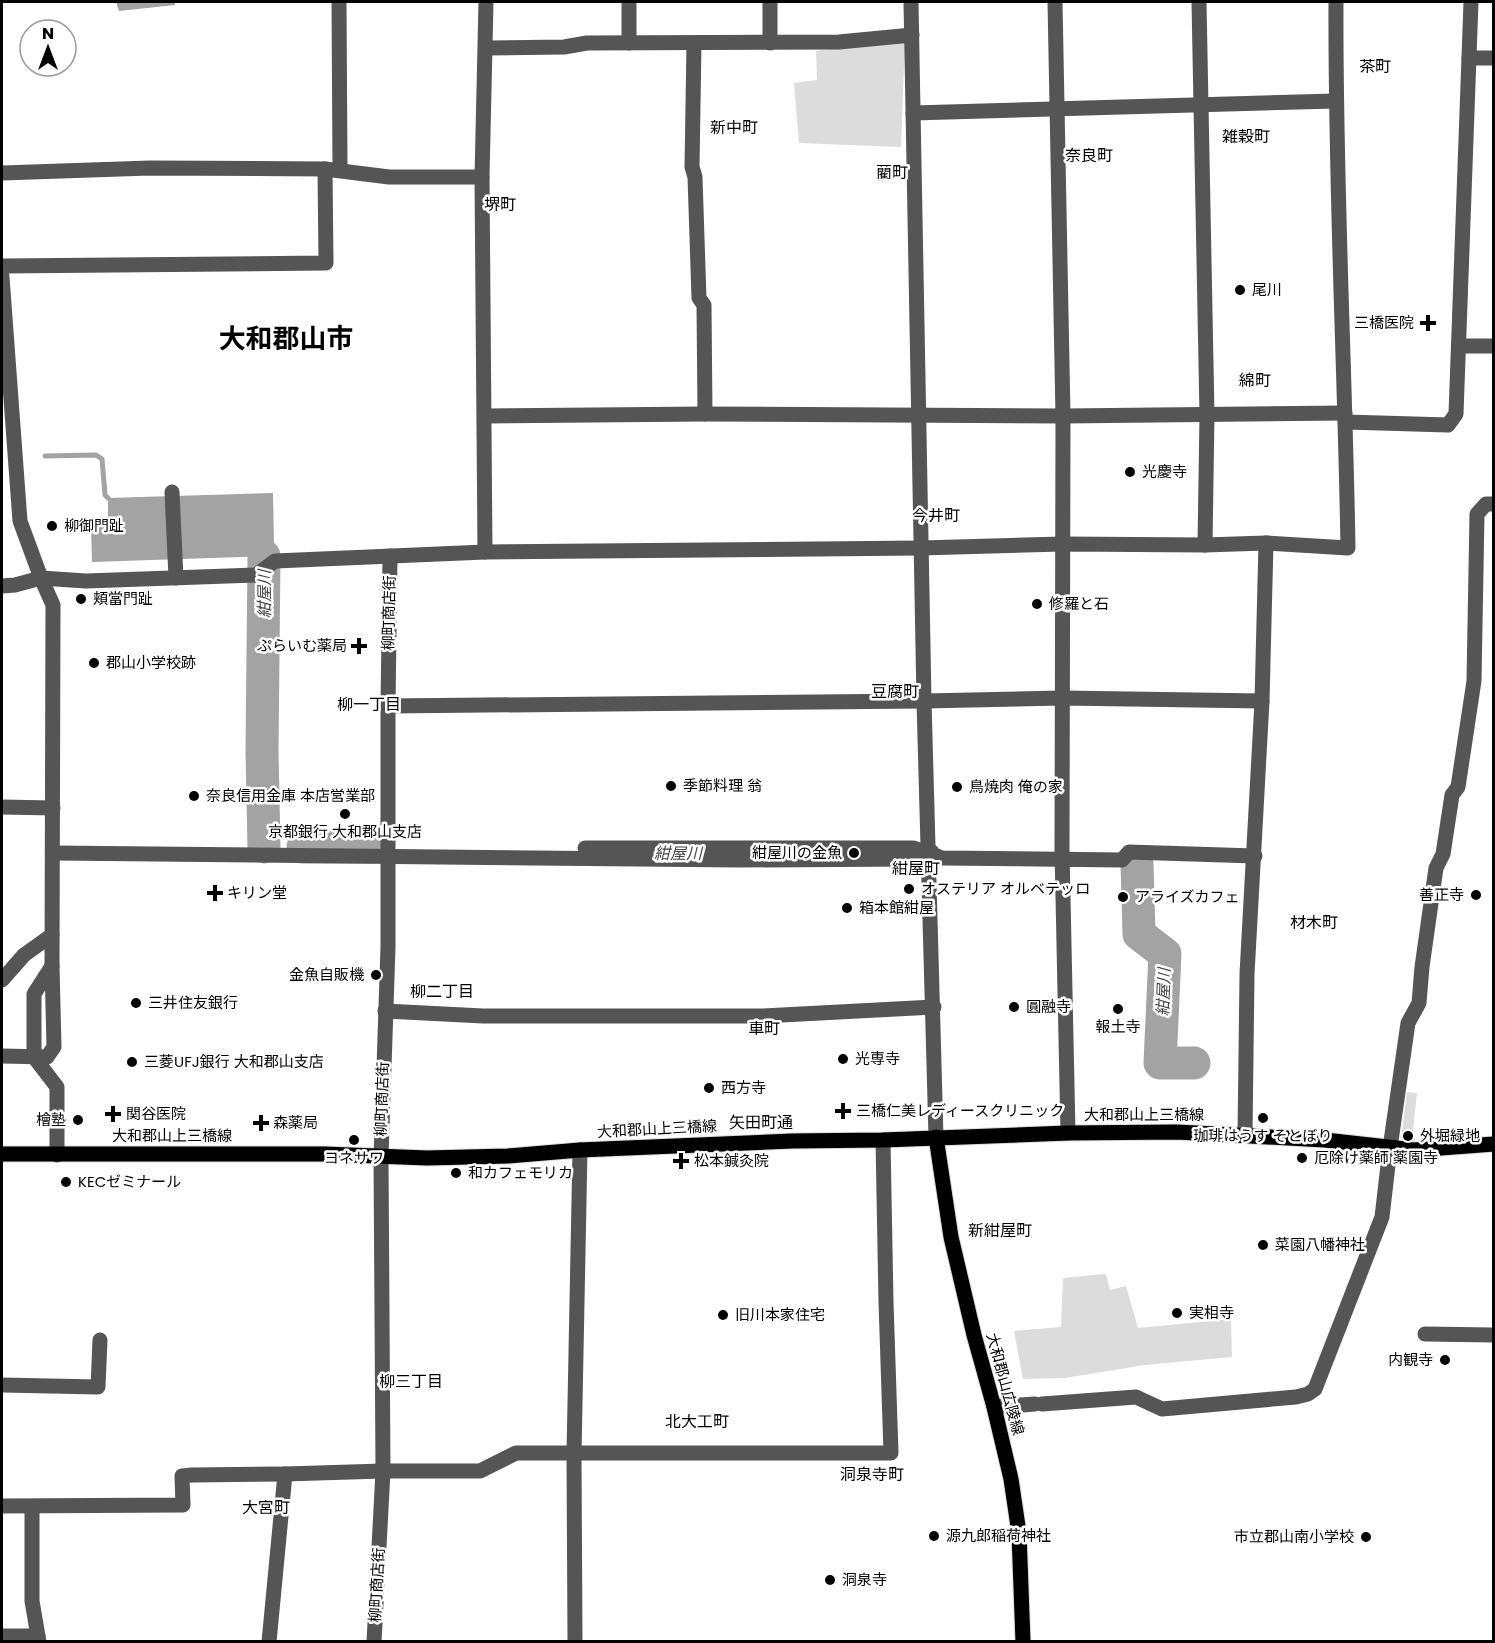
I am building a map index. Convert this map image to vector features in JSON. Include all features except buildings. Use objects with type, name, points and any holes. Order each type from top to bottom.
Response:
[{"type":"main road","name":"大和郡山上三橋線","points":[[2,1154],[325,1154],[427,1158],[792,1141],[1178,1132],[1325,1140],[1414,1150],[1494,1144]]},
{"type":"main road","name":"大和郡山広陵線","points":[[936,1137],[951,1237],[1011,1479],[1019,1533],[1023,1641]]},
{"type":"street","points":[[2,266],[326,263],[339,2]]},
{"type":"street","points":[[485,552],[482,177],[486,2]]},
{"type":"street","points":[[629,2],[629,43]]},
{"type":"street","points":[[770,2],[770,43]]},
{"type":"street","points":[[911,2],[924,701],[936,1137]]},
{"type":"street","points":[[1055,2],[1063,416],[1062,854],[1068,1133]]},
{"type":"street","points":[[1199,2],[1207,415],[1205,545]]},
{"type":"street","points":[[2,586],[41,578],[86,581],[256,575],[275,561],[485,552],[1266,543],[1348,548],[1335,101],[1336,2]]},
{"type":"street","points":[[485,416],[1207,415],[1346,418],[1448,425],[1456,414],[1460,346],[1471,2]]},
{"type":"street","points":[[486,48],[629,43],[839,42],[912,35]]},
{"type":"street","points":[[694,43],[692,167],[695,177],[699,298],[704,305],[705,414]]},
{"type":"street","points":[[1469,58],[1494,58]]},
{"type":"street","points":[[913,113],[1335,101]]},
{"type":"street","points":[[2,173],[150,168],[332,169],[389,177],[482,177]]},
{"type":"street","points":[[2,277],[20,521],[53,605],[52,966],[54,1047],[47,1057],[2,1056]]},
{"type":"street","points":[[1460,346],[1494,346]]},
{"type":"street","points":[[172,492],[176,578]]},
{"type":"street","points":[[994,1407],[1136,1397],[1162,1409],[1296,1397],[1308,1394],[1315,1389],[1382,1217],[1408,1023],[1419,1003],[1436,868],[1443,854],[1452,795],[1458,787],[1474,681],[1477,514],[1486,504],[1494,504]]},
{"type":"street","points":[[1245,1136],[1247,974],[1262,701],[1266,543]]},
{"type":"street","name":"柳町商店街","points":[[374,1641],[383,1471],[381,1157],[387,946],[387,706],[390,556]]},
{"type":"street","points":[[387,706],[1062,698],[1262,701]]},
{"type":"street","points":[[2,807],[53,808]]},
{"type":"street","points":[[53,853],[741,860],[914,860],[929,853],[942,858],[1062,854],[1122,860],[1129,852],[1255,856]]},
{"type":"street","points":[[2,980],[24,955],[52,935]]},
{"type":"street","points":[[385,1011],[483,1016],[763,1016],[934,1007]]},
{"type":"street","points":[[34,1057],[57,1087],[57,1155]]},
{"type":"street","points":[[2,1506],[183,1505],[182,1476],[480,1471],[516,1454],[891,1453],[883,1140]]},
{"type":"street","points":[[575,1641],[574,1454],[580,1150]]},
{"type":"street","points":[[1425,1334],[1494,1335]]},
{"type":"street","points":[[2,1385],[98,1386],[100,1340]]},
{"type":"street","points":[[269,1641],[285,1474]]},
{"type":"street","points":[[2,1636],[39,1639],[32,1601],[32,1507]]},
{"type":"shaded area","points":[[116,2],[175,2],[175,5],[119,11]]},
{"type":"shaded area","points":[[905,38],[901,147],[799,143],[794,83],[817,80],[816,51]]},
{"type":"shaded area","points":[[273,493],[274,544],[270,556],[92,562],[91,526],[108,526],[108,498]]},
{"type":"shaded area","points":[[1407,1092],[1417,1093],[1413,1130],[1416,1143],[1405,1142],[1401,1138]]},
{"type":"shaded area","points":[[1106,1274],[1110,1290],[1126,1286],[1138,1328],[1231,1319],[1232,1357],[1145,1365],[1065,1378],[1023,1379],[1014,1331],[1061,1327],[1063,1278]]},
{"type":"waterway","points":[[45,456],[96,455],[102,459],[105,495],[108,498]]},
{"type":"waterway","name":"紺屋川","points":[[264,556],[262,751],[264,847]]},
{"type":"waterway","name":"紺屋川","points":[[303,847],[370,847]]},
{"type":"waterway","name":"紺屋川","points":[[1137,863],[1139,934],[1165,954],[1160,1063],[1194,1063]]},
{"type":"place","name":"尾川","points":[[1240,290]]},
{"type":"place","name":"三橋医院","points":[[1428,323]]},
{"type":"place","name":"光慶寺","points":[[1130,472]]},
{"type":"place","name":"柳御門趾","points":[[52,526]]},
{"type":"place","name":"頬當門趾","points":[[81,599]]},
{"type":"place","name":"修羅と石","points":[[1037,604]]},
{"type":"place","name":"ぷらいむ薬局","points":[[359,646]]},
{"type":"place","name":"郡山小学校跡","points":[[94,663]]},
{"type":"place","name":"季節料理 翁","points":[[671,786]]},
{"type":"place","name":"鳥焼肉 俺の家","points":[[957,787]]},
{"type":"place","name":"奈良信用金庫 本店営業部","points":[[194,796]]},
{"type":"place","name":"京都銀行 大和郡山支店","points":[[345,814]]},
{"type":"place","name":"紺屋川の金魚","points":[[854,853]]},
{"type":"place","name":"オステリア オルベテッロ","points":[[909,889]]},
{"type":"place","name":"キリン堂","points":[[215,893]]},
{"type":"place","name":"善正寺","points":[[1476,895]]},
{"type":"place","name":"アライズカフェ","points":[[1123,897]]},
{"type":"place","name":"箱本館紺屋","points":[[847,908]]},
{"type":"place","name":"金魚自販機","points":[[376,975]]},
{"type":"place","name":"三井住友銀行","points":[[136,1003]]},
{"type":"place","name":"圓融寺","points":[[1014,1007]]},
{"type":"place","name":"報土寺","points":[[1118,1009]]},
{"type":"place","name":"光専寺","points":[[843,1059]]},
{"type":"place","name":"三菱UFJ銀行 大和郡山支店","points":[[132,1062]]},
{"type":"place","name":"西方寺","points":[[709,1088]]},
{"type":"place","name":"三橋仁美レディースクリニック","points":[[843,1111]]},
{"type":"place","name":"関谷医院","points":[[113,1114]]},
{"type":"place","name":"珈琲はうす そとぼり","points":[[1263,1118]]},
{"type":"place","name":"檜塾","points":[[78,1120]]},
{"type":"place","name":"森薬局","points":[[261,1123]]},
{"type":"place","name":"外堀緑地","points":[[1408,1136]]},
{"type":"place","name":"ヨネサワ","points":[[354,1140]]},
{"type":"place","name":"厄除け薬師 薬園寺","points":[[1302,1158]]},
{"type":"place","name":"松本鍼灸院","points":[[681,1161]]},
{"type":"place","name":"和カフェモリカ","points":[[456,1173]]},
{"type":"place","name":"KECゼミナール","points":[[66,1182]]},
{"type":"place","name":"菜園八幡神社","points":[[1263,1245]]},
{"type":"place","name":"実相寺","points":[[1177,1313]]},
{"type":"place","name":"旧川本家住宅","points":[[723,1315]]},
{"type":"place","name":"内観寺","points":[[1445,1360]]},
{"type":"place","name":"源九郎稲荷神社","points":[[934,1536]]},
{"type":"place","name":"市立郡山南小学校","points":[[1366,1537]]},
{"type":"place","name":"洞泉寺","points":[[830,1580]]},
{"type":"district","name":"茶町","points":[[1375,66]]},
{"type":"district","name":"新中町","points":[[734,127]]},
{"type":"district","name":"雑穀町","points":[[1246,136]]},
{"type":"district","name":"奈良町","points":[[1089,155]]},
{"type":"district","name":"藺町","points":[[892,172]]},
{"type":"district","name":"堺町","points":[[500,204]]},
{"type":"district","name":"大和郡山市","points":[[286,339]]},
{"type":"district","name":"綿町","points":[[1255,380]]},
{"type":"district","name":"今井町","points":[[936,515]]},
{"type":"district","name":"豆腐町","points":[[895,691]]},
{"type":"district","name":"柳一丁目","points":[[369,704]]},
{"type":"district","name":"紺屋町","points":[[916,868]]},
{"type":"district","name":"材木町","points":[[1314,922]]},
{"type":"district","name":"柳二丁目","points":[[442,991]]},
{"type":"district","name":"車町","points":[[764,1028]]},
{"type":"district","name":"矢田町通","points":[[761,1122]]},
{"type":"district","name":"新紺屋町","points":[[1000,1230]]},
{"type":"district","name":"柳三丁目","points":[[411,1381]]},
{"type":"district","name":"北大工町","points":[[697,1421]]},
{"type":"district","name":"洞泉寺町","points":[[872,1474]]},
{"type":"district","name":"大宮町","points":[[266,1507]]}]
